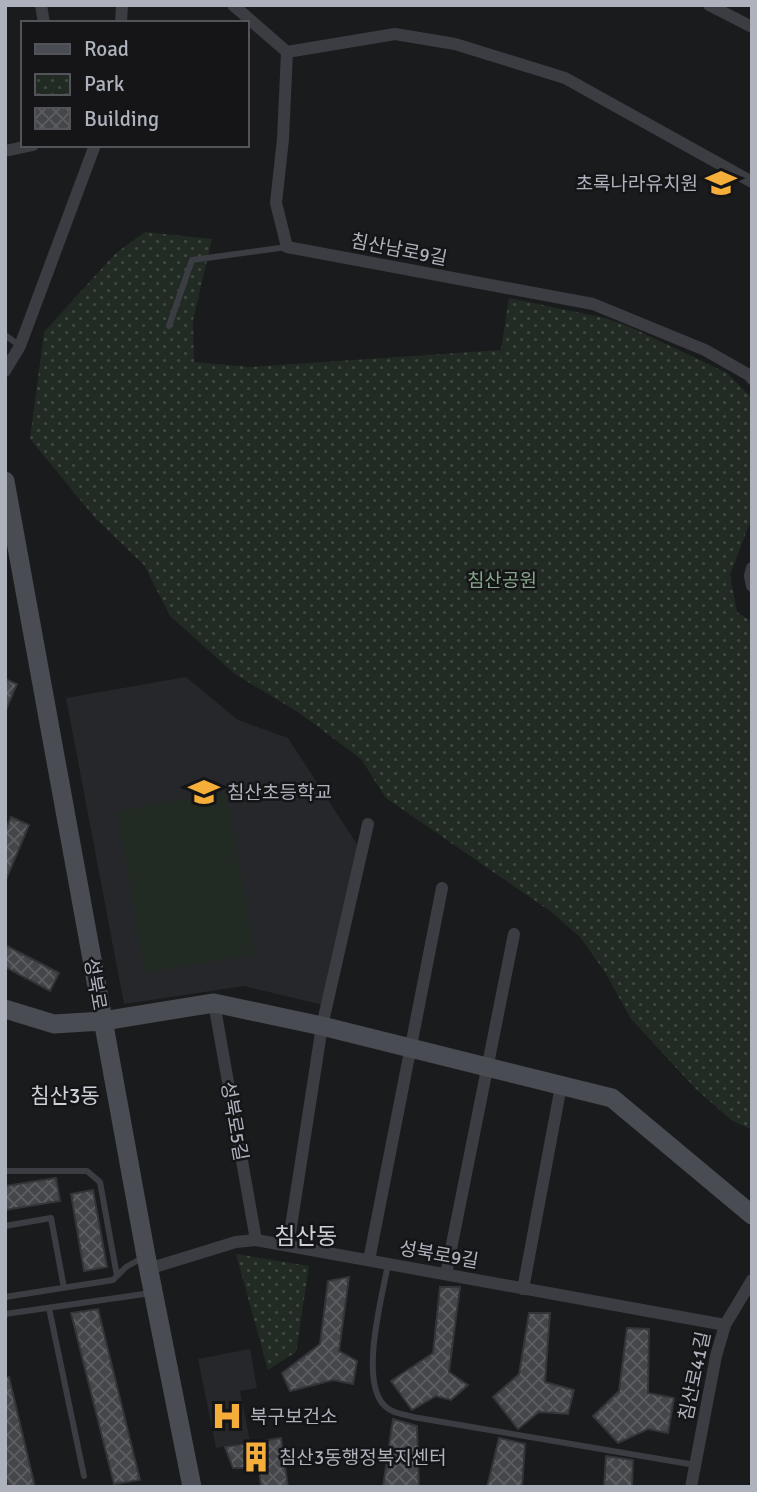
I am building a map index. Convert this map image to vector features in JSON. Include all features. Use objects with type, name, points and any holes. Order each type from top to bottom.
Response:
[{"type":"main road","name":"성북로","points":[[5,481],[147,1263],[192,1487]]},
{"type":"main road","points":[[5,1009],[54,1024],[103,1021],[214,1003],[322,1026],[612,1098],[752,1215]]},
{"type":"street","points":[[233,5],[287,52]]},
{"type":"street","points":[[709,5],[752,27]]},
{"type":"street","points":[[287,52],[395,34],[455,44],[565,78],[752,182]]},
{"type":"street","points":[[287,52],[276,203],[288,247]]},
{"type":"street","points":[[5,151],[24,147]]},
{"type":"street","points":[[5,371],[20,346],[94,147]]},
{"type":"street","name":"침산남로9길","points":[[288,247],[593,304],[705,350],[752,379]]},
{"type":"street","points":[[752,568],[752,586]]},
{"type":"street","points":[[288,1246],[322,1026],[368,824]]},
{"type":"street","points":[[369,1261],[442,888]]},
{"type":"street","points":[[446,1274],[514,934]]},
{"type":"street","name":"성북로5길","points":[[214,1003],[256,1240]]},
{"type":"street","points":[[523,1289],[561,1086]]},
{"type":"street","name":"성북로9길","points":[[147,1263],[236,1241],[256,1240],[725,1325]]},
{"type":"street","name":"침산로41길","points":[[691,1487],[716,1356],[725,1325],[752,1280]]},
{"type":"lane","points":[[169,326],[192,260],[288,247]]},
{"type":"lane","points":[[5,335],[20,346]]},
{"type":"lane","points":[[5,1171],[87,1171],[100,1182],[117,1276]]},
{"type":"lane","points":[[5,1226],[51,1218],[64,1287]]},
{"type":"lane","points":[[5,1297],[113,1280],[126,1267],[147,1263]]},
{"type":"lane","points":[[388,1264],[371,1366],[375,1388],[383,1404],[392,1411],[413,1417],[695,1465]]},
{"type":"lane","points":[[5,1314],[153,1293]]},
{"type":"lane","points":[[49,1308],[84,1476]]},
{"type":"shaded area","name":"침산초등학교","points":[[186,677],[238,720],[288,738],[358,846],[323,1005],[244,986],[124,1004],[66,698]]},
{"type":"shaded area","name":"북구보건소","points":[[250,1349],[257,1388],[240,1391],[250,1441],[216,1448],[198,1359]]},
{"type":"green space","name":"침산공원","points":[[145,232],[212,239],[193,320],[194,362],[250,367],[501,350],[509,298],[605,318],[628,326],[727,373],[752,398],[752,517],[730,575],[737,612],[752,622],[752,1130],[731,1120],[696,1089],[631,1019],[605,972],[580,937],[550,911],[386,798],[361,759],[301,714],[235,674],[170,616],[144,565],[96,519],[30,439],[44,332],[116,253]]},
{"type":"green space","points":[[226,792],[255,954],[145,973],[117,811]]},
{"type":"green space","points":[[236,1254],[309,1266],[296,1352],[268,1370]]},
{"type":"building","points":[[5,679],[17,684],[5,712]]},
{"type":"building","points":[[11,817],[29,825],[5,882],[5,831]]},
{"type":"building","points":[[5,945],[59,973],[50,991],[5,967]]},
{"type":"building","points":[[56,1178],[60,1201],[5,1210],[5,1186]]},
{"type":"building","points":[[93,1190],[107,1267],[84,1271],[71,1194]]},
{"type":"building","points":[[349,1277],[339,1351],[357,1361],[353,1384],[333,1380],[290,1391],[282,1373],[320,1344],[328,1281]]},
{"type":"building","points":[[440,1287],[460,1287],[449,1372],[468,1385],[451,1400],[436,1396],[412,1410],[391,1381],[433,1353]]},
{"type":"building","points":[[98,1309],[140,1480],[114,1484],[71,1313]]},
{"type":"building","points":[[529,1313],[550,1313],[545,1382],[574,1390],[568,1414],[539,1412],[518,1429],[493,1397],[519,1374]]},
{"type":"building","points":[[627,1328],[649,1329],[648,1393],[674,1398],[668,1433],[648,1429],[618,1443],[593,1416],[619,1391]]},
{"type":"building","points":[[9,1377],[35,1487],[8,1487],[5,1474],[5,1378]]},
{"type":"building","points":[[393,1419],[417,1426],[419,1487],[383,1487]]},
{"type":"building","name":"침산3동행정복지센터","points":[[281,1438],[288,1487],[261,1487],[259,1468],[233,1468],[225,1447]]},
{"type":"building","points":[[499,1438],[525,1444],[522,1487],[487,1487]]},
{"type":"building","points":[[606,1456],[633,1460],[632,1487],[604,1487]]},
{"type":"place","name":"초록나라유치원","points":[[721,183]]},
{"type":"place","name":"침산초등학교","points":[[204,792]]},
{"type":"place","name":"북구보건소","points":[[227,1416]]},
{"type":"place","name":"침산3동행정복지센터","points":[[256,1457]]},
{"type":"district","name":"침산3동","points":[[65,1096]]},
{"type":"district","name":"침산동","points":[[306,1236]]}]
